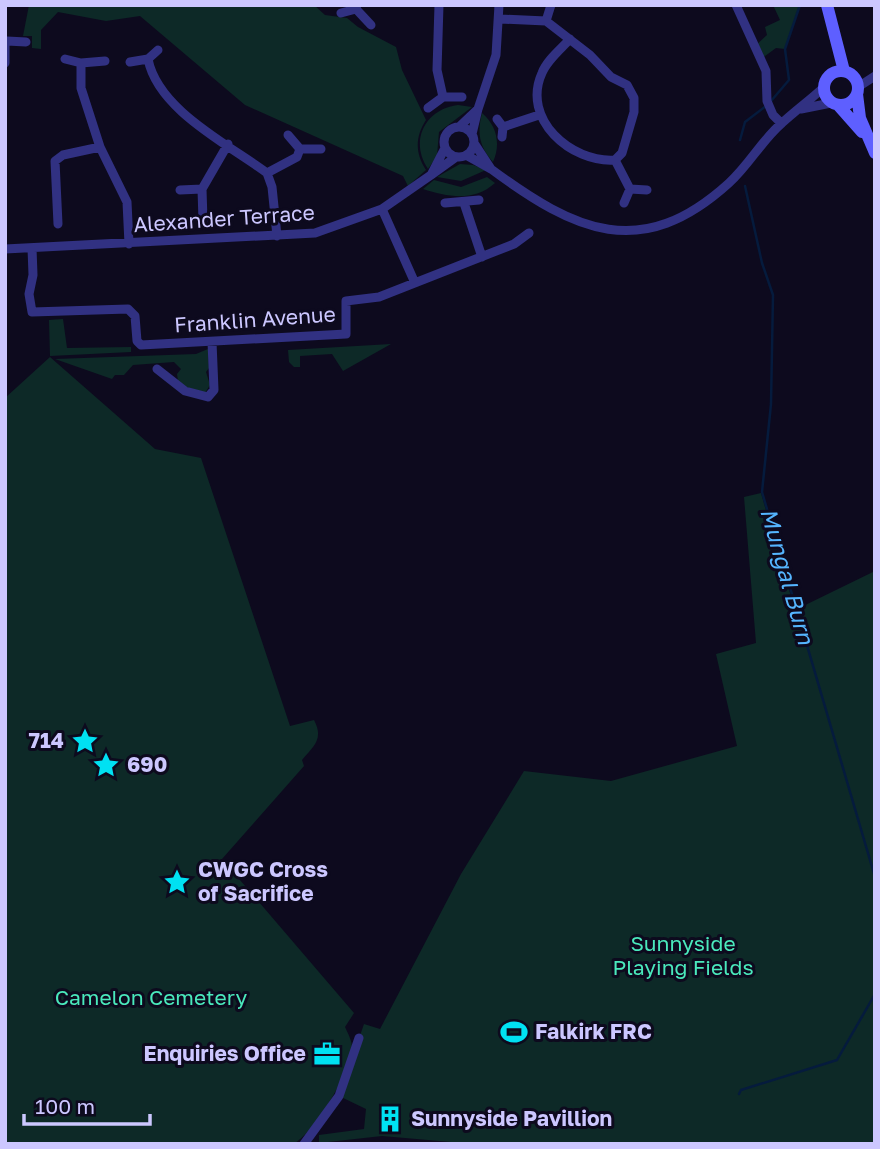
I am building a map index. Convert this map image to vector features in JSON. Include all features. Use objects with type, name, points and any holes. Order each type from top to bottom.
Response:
[{"type":"main road","points":[[827,5],[838,72]]},
{"type":"main road","points":[[838,72],[823,88],[835,105],[854,120],[873,150]]},
{"type":"main road","points":[[838,72],[856,80],[860,118],[873,150]]},
{"type":"main road","points":[[835,105],[848,104],[858,91]]},
{"type":"street","points":[[439,5],[437,70],[443,97]]},
{"type":"street","points":[[466,155],[496,55],[499,5]]},
{"type":"street","points":[[546,21],[551,5]]},
{"type":"street","points":[[736,5],[766,71],[767,101],[773,115],[781,123]]},
{"type":"street","points":[[341,13],[356,7],[371,25]]},
{"type":"street","points":[[500,19],[546,21],[570,39],[611,77],[627,85],[634,98],[634,112],[622,153],[615,160],[601,160],[583,154],[553,135],[539,115],[537,93],[542,72],[570,39]]},
{"type":"street","points":[[5,63],[6,41],[26,42]]},
{"type":"street","points":[[130,62],[148,59],[158,50]]},
{"type":"street","points":[[65,58],[81,63],[105,61]]},
{"type":"street","points":[[148,59],[150,70],[165,97],[267,173],[272,187],[277,236]]},
{"type":"street","points":[[81,63],[81,88],[100,147],[127,202],[129,243]]},
{"type":"street","points":[[858,91],[875,76]]},
{"type":"street","points":[[445,148],[456,157],[466,155],[491,169],[560,215],[600,229],[627,232],[656,227],[692,213],[730,182],[781,123],[823,88]]},
{"type":"street","points":[[428,108],[443,97],[462,97]]},
{"type":"street","points":[[799,109],[835,105]]},
{"type":"street","points":[[431,175],[445,148],[447,132],[460,127],[478,109]]},
{"type":"street","points":[[501,128],[539,115]]},
{"type":"street","points":[[460,127],[473,138],[491,169]]},
{"type":"street","points":[[288,135],[300,149],[321,149]]},
{"type":"street","points":[[202,221],[202,189],[229,144]]},
{"type":"street","points":[[58,224],[55,160],[63,155],[100,147]]},
{"type":"street","points":[[267,173],[297,157],[300,149]]},
{"type":"street","name":"Alexander Terrace","points":[[5,249],[277,236],[334,228],[382,209],[456,157]]},
{"type":"street","points":[[615,160],[630,190]]},
{"type":"street","points":[[180,190],[202,189]]},
{"type":"street","points":[[630,190],[647,190]]},
{"type":"street","points":[[624,203],[630,190]]},
{"type":"street","points":[[445,203],[479,200]]},
{"type":"street","points":[[464,203],[482,257]]},
{"type":"street","points":[[382,209],[415,283]]},
{"type":"street","name":"Franklin Avenue","points":[[32,248],[33,275],[29,294],[32,312],[128,309],[135,316],[137,341],[141,345],[346,334],[346,301],[379,297],[514,244],[529,233]]},
{"type":"street","points":[[157,369],[169,372],[196,396],[213,394],[212,342]]},
{"type":"street","points":[[304,1144],[339,1096],[359,1038]]},
{"type":"green space","points":[[29,5],[314,5],[325,15],[347,18],[358,27],[396,47],[402,70],[426,120],[418,145],[426,170],[408,186],[403,176],[245,105],[140,16],[106,21],[58,12],[41,30],[41,49],[32,48],[32,36],[23,36]]},
{"type":"green space","points":[[773,5],[800,5],[785,49],[776,48],[761,59],[754,47],[767,35],[765,27],[780,20]]},
{"type":"green space","points":[[458,105],[472,107],[439,132],[437,156],[428,169],[420,148],[424,128],[437,113]]},
{"type":"green space","points":[[482,113],[496,136],[497,149],[493,162],[480,139]]},
{"type":"green space","points":[[460,164],[486,170],[461,181],[437,177]]},
{"type":"green space","points":[[487,177],[495,183],[470,195],[451,196],[423,189],[434,180],[461,187]]},
{"type":"green space","points":[[63,319],[67,348],[131,347],[131,352],[50,356],[49,320]]},
{"type":"green space","points":[[391,344],[343,371],[332,354],[300,356],[300,367],[294,367],[289,362],[288,350]]},
{"type":"green space","points":[[208,349],[209,368],[206,372],[210,385],[205,393],[189,389],[178,381],[177,374],[181,369],[174,362],[133,365],[124,375],[115,375],[112,379],[55,359],[196,354]]},
{"type":"green space","name":"Camelon Cemetery","points":[[50,357],[155,449],[201,458],[290,726],[314,720],[317,727],[318,737],[302,760],[304,766],[222,859],[354,1013],[345,1027],[352,1048],[339,1086],[322,1114],[295,1143],[5,1144],[5,398]]},
{"type":"green space","name":"Sunnyside Playing Fields","points":[[761,493],[795,610],[875,571],[875,1144],[474,1144],[382,1136],[319,1143],[319,1135],[364,1129],[366,1109],[339,1096],[364,1024],[380,1029],[461,874],[524,771],[611,781],[737,746],[716,654],[756,643],[744,497]]},
{"type":"waterway","name":"Mungal Burn","points":[[771,101],[789,80],[785,49],[800,5]]},
{"type":"waterway","name":"Mungal Burn","points":[[740,140],[745,122],[766,106]]},
{"type":"waterway","name":"Mungal Burn","points":[[745,186],[762,263],[773,295],[771,404],[762,492],[875,877]]},
{"type":"waterway","name":"Mungal Burn","points":[[739,1094],[741,1090],[837,1060],[875,994]]},
{"type":"place","name":"714","points":[[85,741]]},
{"type":"place","name":"690","points":[[106,765]]},
{"type":"place","name":"CWGC Cross of Sacrifice","points":[[177,882]]},
{"type":"place","name":"Falkirk FRC","points":[[514,1032]]},
{"type":"place","name":"Enquiries Office","points":[[327,1054]]},
{"type":"place","name":"Sunnyside Pavillion","points":[[390,1119]]}]
